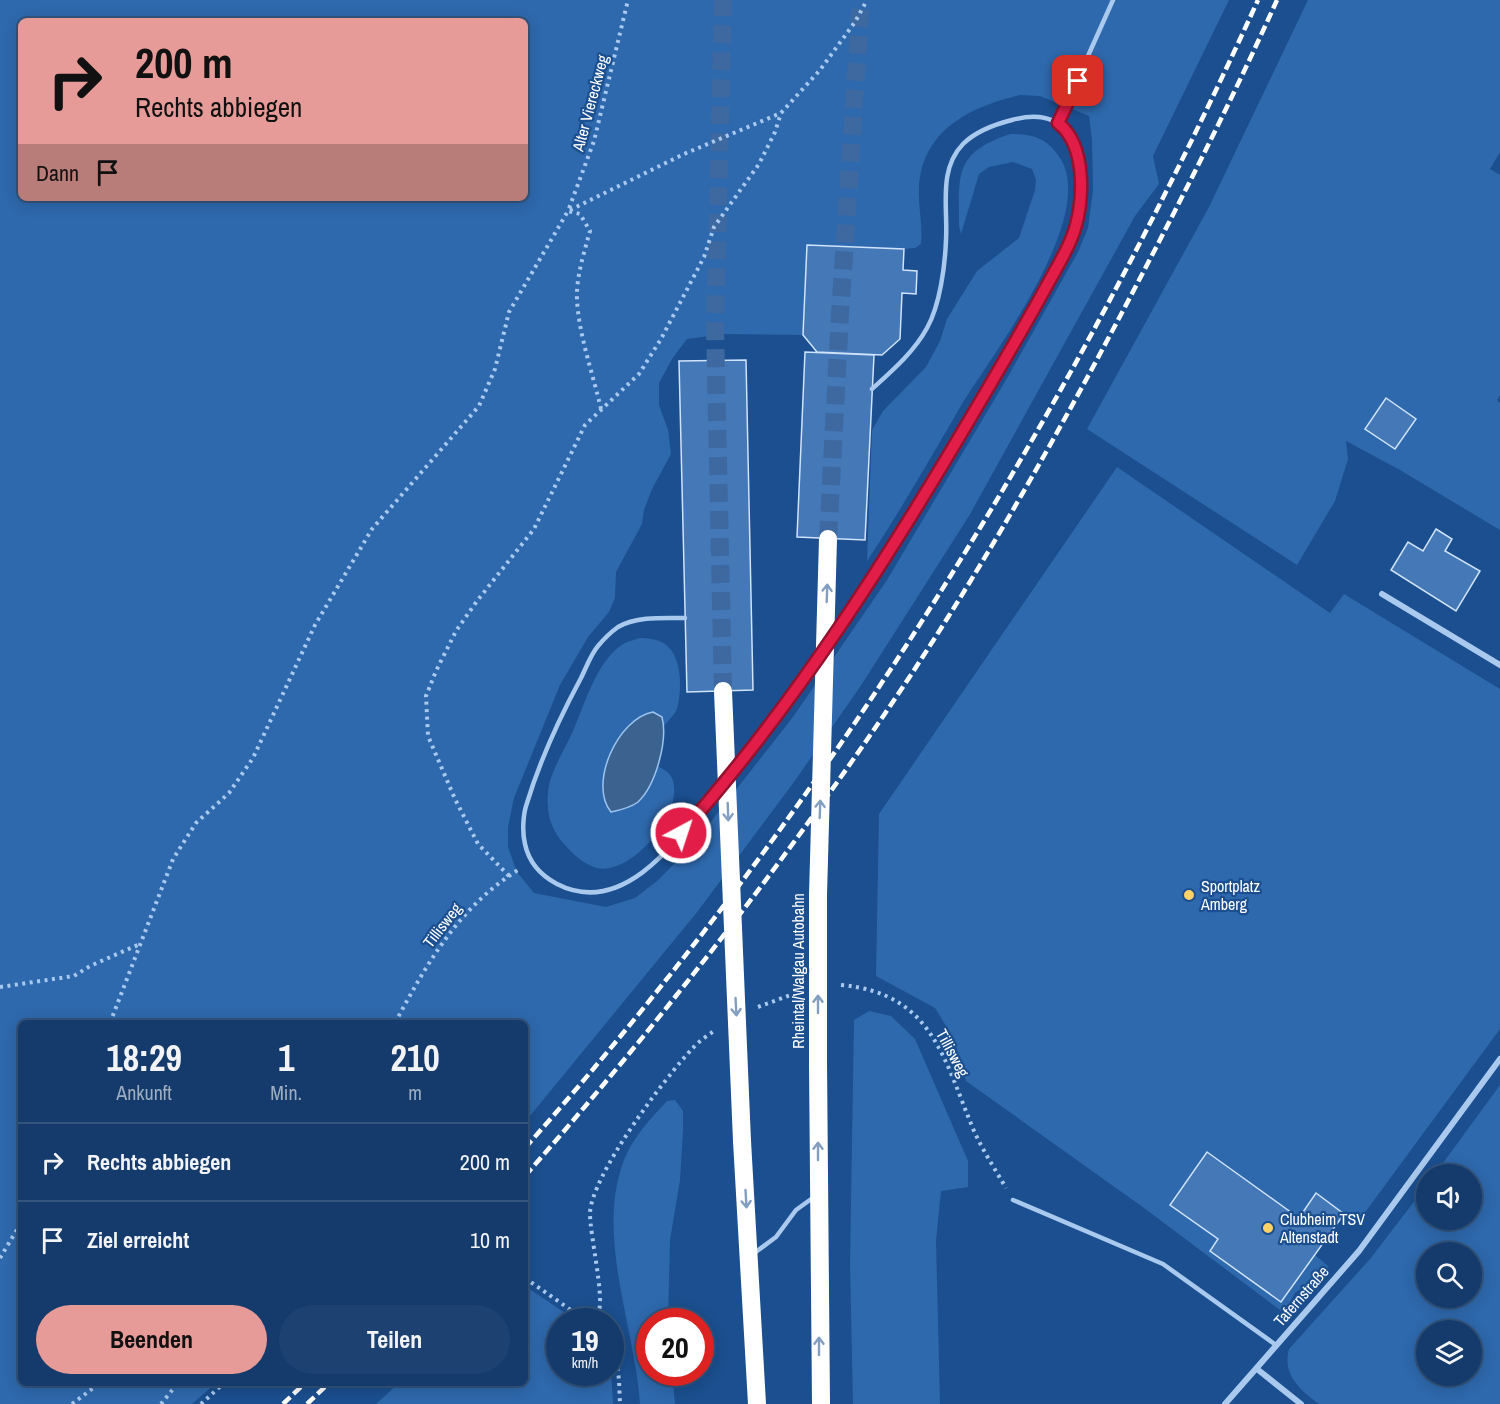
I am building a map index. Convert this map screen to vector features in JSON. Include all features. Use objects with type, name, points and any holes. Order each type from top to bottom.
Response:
[{"type":"highway","name":"Rheintal/Walgau Autobahn","points":[[821,1404],[818,895],[828,539]]},
{"type":"highway","points":[[723,691],[742,1141],[757,1404]]},
{"type":"street","points":[[1382,594],[1500,665]]},
{"type":"street","name":"Tafernstraße","points":[[1225,1404],[1359,1251],[1500,1059]]},
{"type":"street","points":[[1257,1369],[1301,1404]]},
{"type":"lane","points":[[1058,123],[1113,0]]},
{"type":"lane","points":[[685,618],[650,618],[619,627],[597,647],[555,731],[526,805],[524,843],[531,862],[543,877],[564,887],[588,893],[612,890],[633,882],[657,860],[692,820],[772,721],[865,589],[915,512],[1009,354],[1073,236],[1077,220],[1080,166],[1076,147],[1068,130],[1058,123],[1043,118],[1024,116],[1003,122],[964,144],[952,160],[946,177],[944,278],[928,328],[900,363],[872,388]]},
{"type":"lane","points":[[749,1257],[776,1237],[796,1210],[818,1194]]},
{"type":"lane","points":[[1013,1200],[1163,1264],[1276,1345]]},
{"type":"path","name":"Alter Viereckweg","points":[[111,1020],[173,859],[196,824],[229,793],[253,758],[315,625],[372,529],[479,405],[495,369],[508,312],[568,211],[594,141],[628,0]]},
{"type":"path","points":[[509,876],[478,844],[455,799],[428,736],[426,696],[436,671],[456,631],[477,600],[534,530],[585,425],[639,374],[661,339],[704,257],[714,227],[759,164],[782,113],[820,70],[867,0]]},
{"type":"path","points":[[568,211],[684,154],[782,113]]},
{"type":"path","points":[[568,211],[580,214],[590,231],[582,260],[577,299],[587,353],[602,408]]},
{"type":"path","name":"Tillisweg","points":[[397,1020],[429,962],[460,918],[509,876],[531,862]]},
{"type":"path","points":[[0,987],[74,976],[90,966],[140,944]]},
{"type":"path","name":"Tillisweg","points":[[837,985],[862,987],[900,1002],[925,1027],[941,1049],[975,1133],[1013,1200]]},
{"type":"path","points":[[752,1009],[799,992]]},
{"type":"path","points":[[599,1308],[601,1303],[590,1211],[594,1194],[612,1158],[668,1078],[694,1047],[724,1025]]},
{"type":"path","points":[[0,1257],[18,1228]]},
{"type":"path","points":[[528,1280],[568,1308]]},
{"type":"path","points":[[72,1404],[96,1386]]},
{"type":"path","points":[[162,1404],[176,1386]]},
{"type":"path","points":[[201,1404],[221,1386]]},
{"type":"path","points":[[619,1386],[620,1404]]},
{"type":"shaded area","points":[[0,0],[1229,0],[1153,156],[1159,184],[1135,216],[969,516],[862,684],[794,782],[698,911],[528,1118],[528,1020],[18,1020],[18,1386],[213,1386],[192,1404],[0,1404]],"holes":[[[1020,95],[1040,96],[1089,116],[1093,190],[1088,228],[1078,252],[1006,380],[887,580],[793,717],[691,847],[657,881],[635,898],[606,907],[534,893],[517,872],[508,847],[508,827],[514,798],[560,685],[588,637],[609,612],[615,598],[616,572],[642,524],[644,510],[652,489],[671,454],[668,430],[659,405],[659,383],[672,359],[687,339],[725,334],[803,335],[807,245],[915,248],[921,244],[919,188],[922,168],[939,136],[952,124],[984,106]]]},
{"type":"shaded area","points":[[1308,0],[1500,0],[1500,152],[1490,169],[1500,175],[1500,395],[1497,400],[1500,403],[1500,530],[1400,470],[1346,441],[1348,459],[1335,501],[1297,565],[1087,429],[1209,207]]},
{"type":"shaded area","points":[[1010,134],[1039,138],[1060,158],[1068,183],[1065,214],[1054,248],[1017,319],[962,404],[867,561],[872,430],[883,411],[926,367],[940,341],[947,319],[977,271],[1019,238],[1035,190],[1036,180],[1032,169],[1013,162],[989,167],[979,174],[961,234],[959,226],[960,179],[969,158],[978,149]]},
{"type":"shaded area","name":"Sportplatz Amberg","points":[[1117,467],[1330,613],[1344,594],[1500,689],[1500,1029],[1358,1222],[1346,1213],[1315,1255],[1329,1267],[1295,1293],[1284,1313],[1144,1208],[966,1081],[954,1039],[935,1008],[876,976],[879,814]]},
{"type":"shaded area","points":[[640,638],[658,641],[670,648],[674,654],[680,679],[677,707],[664,726],[662,717],[629,731],[617,741],[605,775],[650,786],[658,766],[671,776],[674,792],[664,823],[640,852],[611,868],[597,868],[575,855],[559,838],[549,817],[549,785],[588,693],[606,660],[623,644]]},
{"type":"shaded area","points":[[653,712],[662,717],[663,727],[662,750],[655,774],[638,802],[611,812],[605,800],[603,785],[610,754],[628,726],[640,717]]},
{"type":"shaded area","points":[[869,1011],[891,1016],[915,1039],[968,1161],[968,1187],[941,1191],[936,1241],[940,1404],[853,1404],[850,1263],[854,1020]]},
{"type":"shaded area","points":[[1500,1085],[1500,1404],[1319,1404],[1299,1387],[1288,1367],[1289,1349],[1370,1259],[1416,1199],[1416,1230],[1482,1230],[1482,1164],[1442,1164]]},
{"type":"shaded area","points":[[675,1100],[683,1111],[680,1180],[670,1240],[668,1308],[636,1308],[636,1369],[615,1250],[616,1189],[624,1160],[637,1136],[667,1101]]},
{"type":"shaded area","points":[[528,1288],[558,1308],[546,1308],[546,1386],[612,1386],[613,1404],[376,1404],[396,1386],[528,1386]]},
{"type":"shaded area","points":[[638,1386],[673,1386],[675,1404],[640,1404]]},
{"type":"building","points":[[807,245],[904,249],[903,270],[917,271],[916,294],[902,293],[900,339],[882,355],[817,352],[803,335]]},
{"type":"building","points":[[805,352],[874,355],[865,540],[797,537]]},
{"type":"building","points":[[746,360],[753,690],[687,692],[679,361]]},
{"type":"building","points":[[1386,398],[1416,419],[1395,449],[1365,429]]},
{"type":"building","points":[[1436,529],[1452,539],[1445,551],[1480,571],[1456,611],[1391,570],[1408,542],[1423,551]]},
{"type":"building","name":"Clubheim TSV Altenstadt","points":[[1207,1152],[1299,1218],[1316,1193],[1344,1214],[1281,1302],[1210,1251],[1218,1239],[1170,1205]]},
{"type":"tunnel","points":[[723,0],[715,327],[723,691]]},
{"type":"tunnel","points":[[828,539],[861,0]]},
{"type":"railway","points":[[528,1144],[636,1017],[741,883],[840,744],[934,602],[1023,456],[1106,307],[1184,155],[1258,0]]},
{"type":"railway","points":[[528,1173],[620,1065],[756,893],[884,715],[947,619],[1035,472],[1117,322],[1200,162],[1277,0]]},
{"type":"railway","points":[[283,1404],[302,1386]]},
{"type":"railway","points":[[307,1404],[326,1386]]},
{"type":"place","name":"Sportplatz Amberg","points":[[1189,895]]},
{"type":"place","name":"Clubheim TSV Altenstadt","points":[[1268,1228]]},
{"type":"route","points":[[681,833],[772,721],[865,589],[915,512],[1009,354],[1066,250],[1077,220],[1080,166],[1076,147],[1068,130],[1058,123],[1078,81]]}]
